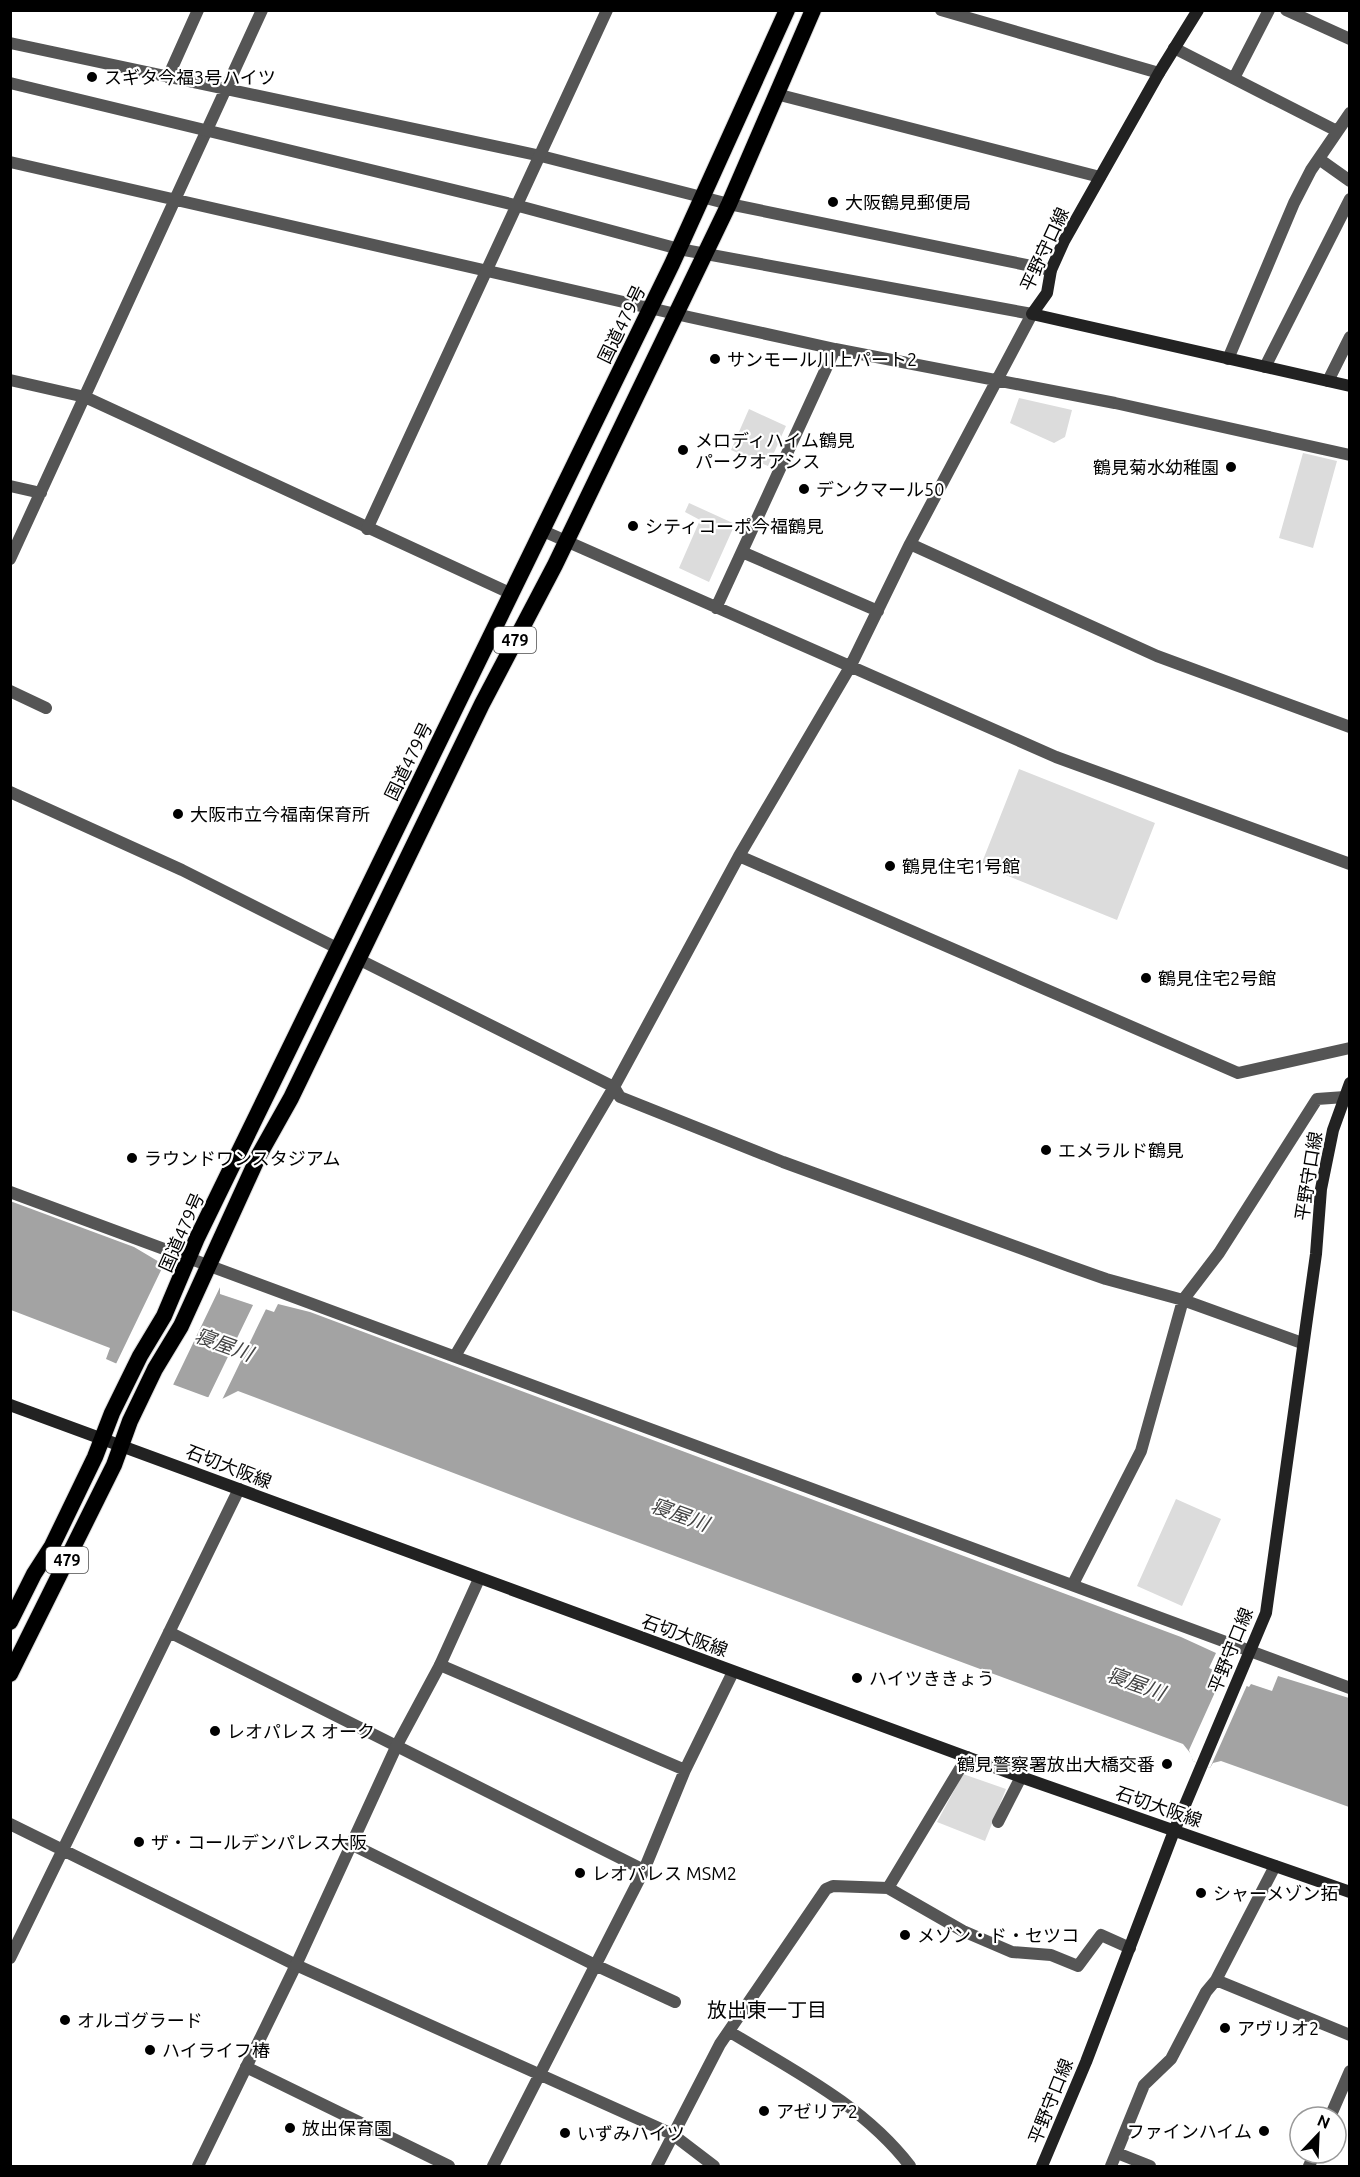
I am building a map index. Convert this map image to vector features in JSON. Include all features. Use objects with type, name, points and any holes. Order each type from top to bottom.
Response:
[{"type":"highway","name":"国道479号","points":[[10,1622],[34,1574],[52,1546],[129,1380],[164,1316],[188,1264],[197,1238],[651,308],[787,10]]},
{"type":"highway","name":"国道479号","points":[[122,1446],[130,1421],[207,1271],[259,1155],[291,1098],[482,704],[566,541],[729,204],[813,10]]},
{"type":"highway","name":"479","points":[[10,1674],[122,1446]]},
{"type":"main road","name":"平野守口線","points":[[1198,10],[1100,177],[1051,270],[1047,293],[1032,314],[1350,386]]},
{"type":"main road","name":"平野守口線","points":[[1042,2166],[1130,1948],[1174,1831],[1251,1652],[1267,1603],[1316,1254],[1321,1189],[1333,1130],[1350,1083]]},
{"type":"main road","name":"石切大阪線","points":[[10,1405],[1021,1777],[1350,1892]]},
{"type":"street","points":[[168,77],[198,10]]},
{"type":"street","points":[[10,559],[262,10]]},
{"type":"street","points":[[367,529],[607,10]]},
{"type":"street","points":[[941,10],[1159,73]]},
{"type":"street","points":[[1234,78],[1269,10]]},
{"type":"street","points":[[1286,10],[1350,39]]},
{"type":"street","points":[[10,43],[541,156],[729,204],[1051,270]]},
{"type":"street","points":[[1174,48],[1338,131]]},
{"type":"street","points":[[10,83],[515,205],[679,249],[1032,314],[910,544],[850,667],[739,856],[614,1087],[455,1356]]},
{"type":"street","points":[[776,94],[1100,177]]},
{"type":"street","points":[[1228,359],[1294,203],[1319,159],[1350,114]]},
{"type":"street","points":[[1319,159],[1350,181]]},
{"type":"street","points":[[10,162],[487,272],[835,349],[1115,403],[1350,455]]},
{"type":"street","points":[[1265,367],[1344,221],[1350,199]]},
{"type":"street","points":[[1328,381],[1350,337]]},
{"type":"street","points":[[716,608],[835,349]]},
{"type":"street","points":[[10,380],[85,397],[510,593]]},
{"type":"street","points":[[10,486],[41,493]]},
{"type":"street","points":[[541,530],[1056,757],[1350,864]]},
{"type":"street","points":[[910,544],[1157,656],[1350,727]]},
{"type":"street","points":[[742,552],[878,611]]},
{"type":"street","points":[[10,691],[46,708]]},
{"type":"street","points":[[10,792],[182,870],[339,949]]},
{"type":"street","points":[[739,856],[1238,1073],[1350,1048]]},
{"type":"street","points":[[358,959],[614,1087],[620,1097],[783,1162],[1106,1279],[1183,1300],[1302,1343]]},
{"type":"street","points":[[1073,1584],[1141,1451],[1183,1300],[1219,1252],[1317,1099],[1345,1097]]},
{"type":"street","points":[[10,1192],[188,1264],[455,1356],[1350,1688]]},
{"type":"street","points":[[10,1958],[239,1489]]},
{"type":"street","points":[[201,2166],[397,1745],[440,1665],[479,1579]]},
{"type":"street","points":[[169,1632],[644,1870]]},
{"type":"street","points":[[440,1665],[685,1770]]},
{"type":"street","points":[[493,2166],[644,1870],[685,1770],[733,1672]]},
{"type":"street","points":[[888,1887],[967,1757]]},
{"type":"street","points":[[998,1822],[1021,1777]]},
{"type":"street","points":[[10,1824],[296,1965],[672,2134],[714,2166]]},
{"type":"street","points":[[351,1844],[595,1965],[675,2002]]},
{"type":"street","points":[[1111,2166],[1144,2085],[1171,2059],[1206,1992],[1216,1980],[1275,1866]]},
{"type":"street","points":[[657,2166],[720,2044],[826,1889],[833,1886],[888,1887],[963,1931],[1012,1952],[1051,1955],[1078,1966],[1101,1935],[1130,1948]]},
{"type":"street","points":[[1216,1980],[1350,2035]]},
{"type":"street","points":[[730,2032],[844,2101],[871,2123],[910,2166]]},
{"type":"street","points":[[246,2067],[449,2166]]},
{"type":"street","points":[[1335,2105],[1350,2071]]},
{"type":"street","points":[[1117,2153],[1150,2166]]},
{"type":"shaded area","points":[[1019,398],[1072,410],[1065,437],[1054,443],[1010,423]]},
{"type":"shaded area","points":[[749,409],[786,426],[768,466],[731,450]]},
{"type":"shaded area","points":[[1303,453],[1337,461],[1313,548],[1279,538]]},
{"type":"shaded area","points":[[689,503],[735,524],[709,582],[679,568],[700,520],[685,512]]},
{"type":"shaded area","points":[[1019,769],[1155,823],[1117,920],[981,865]]},
{"type":"shaded area","points":[[1176,1499],[1221,1519],[1182,1606],[1137,1586]]},
{"type":"shaded area","points":[[963,1774],[1006,1789],[985,1841],[937,1822]]},
{"type":"water","name":"寝屋川","points":[[10,1201],[134,1247],[161,1263],[220,1284],[220,1294],[274,1312],[278,1304],[310,1312],[1181,1637],[1216,1653],[1209,1668],[1249,1687],[1251,1684],[1272,1691],[1278,1676],[1349,1698],[1349,1807],[1221,1761],[1213,1763],[1210,1768],[1193,1761],[1191,1754],[1183,1744],[572,1518],[238,1391],[222,1399],[207,1397],[106,1359],[110,1348],[11,1310]]},
{"type":"pier","points":[[165,1262],[222,1283],[172,1387],[115,1366]]},
{"type":"pier","points":[[254,1303],[267,1307],[221,1402],[207,1400]]},
{"type":"pier","points":[[1225,1670],[1248,1683],[1210,1768],[1193,1761],[1189,1750]]},
{"type":"place","name":"スギタ今福3号ハイツ","points":[[92,77]]},
{"type":"place","name":"大阪鶴見郵便局","points":[[833,202]]},
{"type":"place","name":"サンモール川上パート2","points":[[715,359]]},
{"type":"place","name":"メロディハイム鶴見 パークオアシス","points":[[683,450]]},
{"type":"place","name":"鶴見菊水幼稚園","points":[[1231,467]]},
{"type":"place","name":"デンクマール50","points":[[804,489]]},
{"type":"place","name":"シティコーポ今福鶴見","points":[[633,526]]},
{"type":"place","name":"大阪市立今福南保育所","points":[[178,814]]},
{"type":"place","name":"鶴見住宅1号館","points":[[890,866]]},
{"type":"place","name":"鶴見住宅2号館","points":[[1146,978]]},
{"type":"place","name":"エメラルド鶴見","points":[[1046,1150]]},
{"type":"place","name":"ラウンドワンスタジアム","points":[[132,1158]]},
{"type":"place","name":"ハイツききょう","points":[[857,1678]]},
{"type":"place","name":"レオパレス オーク","points":[[215,1731]]},
{"type":"place","name":"鶴見警察署放出大橋交番","points":[[1167,1764]]},
{"type":"place","name":"ザ・コールデンパレス大阪","points":[[139,1842]]},
{"type":"place","name":"レオパレス MSM2","points":[[580,1873]]},
{"type":"place","name":"シャーメゾン拓","points":[[1201,1893]]},
{"type":"place","name":"メゾン・ド・セツコ","points":[[905,1935]]},
{"type":"place","name":"オルゴグラード","points":[[65,2020]]},
{"type":"place","name":"アヴリオ2","points":[[1225,2028]]},
{"type":"place","name":"ハイライフ椿","points":[[150,2050]]},
{"type":"place","name":"アゼリア2","points":[[764,2111]]},
{"type":"place","name":"放出保育園","points":[[290,2128]]},
{"type":"place","name":"ファインハイム","points":[[1264,2131]]},
{"type":"place","name":"いずみハイツ","points":[[565,2133]]},
{"type":"district","name":"放出東一丁目","points":[[767,2009]]}]
